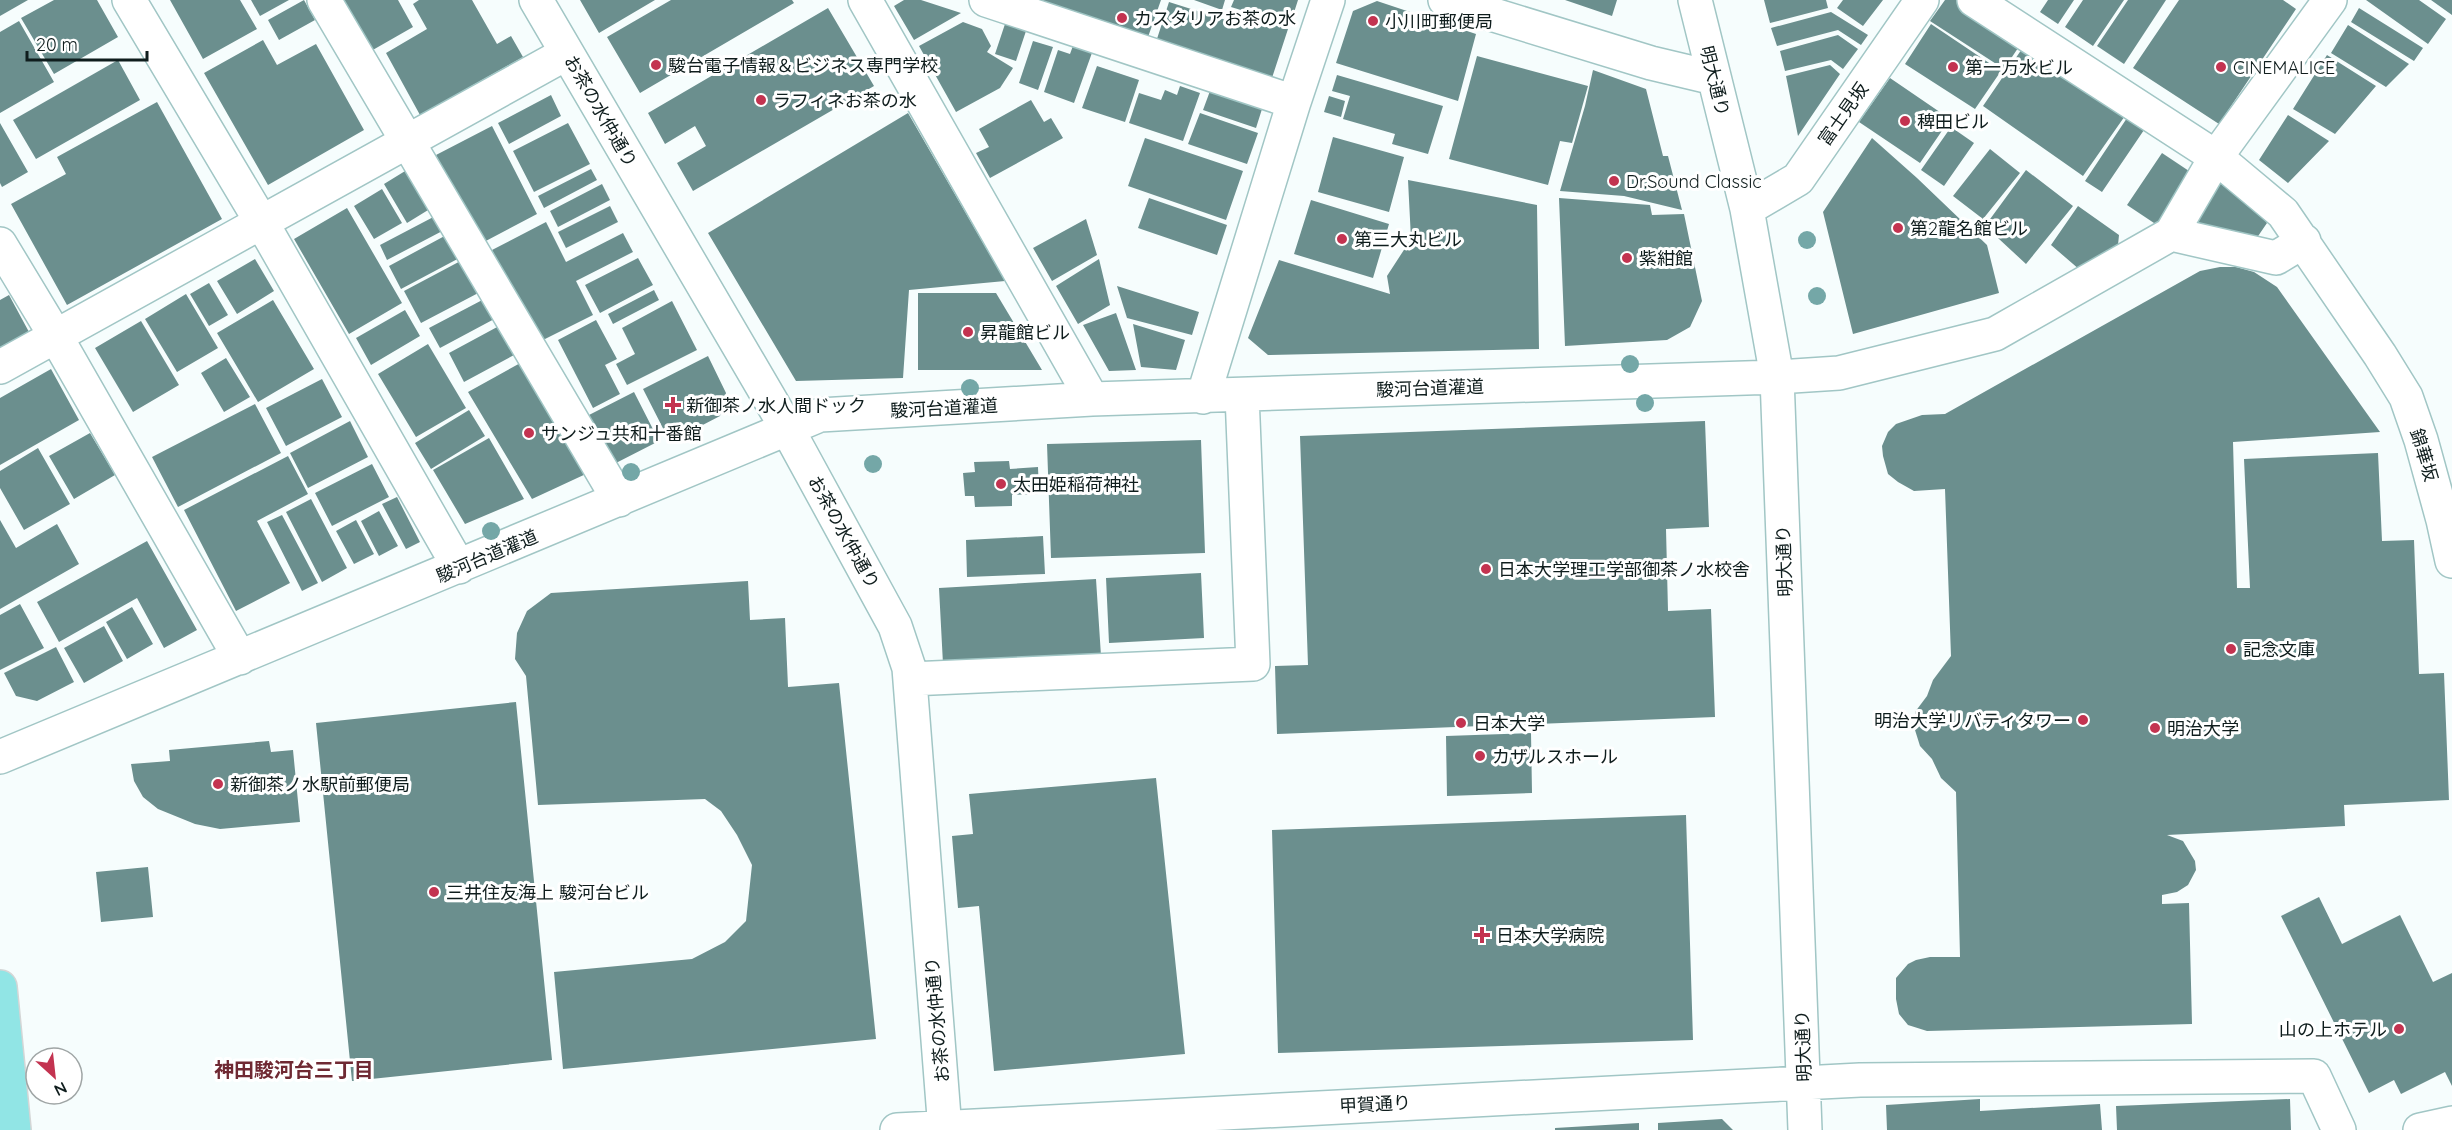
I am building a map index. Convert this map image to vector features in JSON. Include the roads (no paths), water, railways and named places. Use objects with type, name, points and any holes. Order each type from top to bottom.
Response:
[{"type":"main road","points":[[0,987],[14,1130]]},
{"type":"street","points":[[129,0],[262,223],[459,567]]},
{"type":"street","points":[[324,0],[619,500]]},
{"type":"street","name":"お茶の水仲通り","points":[[536,0],[788,430],[895,626],[909,668],[945,1128]]},
{"type":"street","points":[[865,0],[1092,399]]},
{"type":"street","points":[[986,0],[1294,102]]},
{"type":"street","points":[[1203,397],[1328,0]]},
{"type":"street","points":[[1445,0],[1651,63],[1714,78]]},
{"type":"street","name":"明大通り","points":[[1695,0],[1747,209],[1777,377],[1805,1130]]},
{"type":"street","name":"富士見坂","points":[[1747,209],[1798,179],[1923,0]]},
{"type":"street","name":"錦華坂","points":[[1974,0],[2216,157],[2283,213],[2380,355],[2406,398],[2444,519],[2452,561]]},
{"type":"street","points":[[2304,242],[2276,258],[2171,234],[2216,157],[2325,2]]},
{"type":"street","points":[[0,367],[567,53]]},
{"type":"street","name":"駿河台道灌道","points":[[0,758],[820,415],[1092,399],[1203,397],[1839,373],[1995,334],[2171,234]]},
{"type":"street","points":[[0,244],[56,335],[240,658]]},
{"type":"street","points":[[910,679],[1252,664],[1242,395]]},
{"type":"street","name":"甲賀通り","points":[[897,1130],[1860,1080],[2314,1076],[2339,1130]]},
{"type":"street","points":[[2420,1130],[2452,1123]]},
{"type":"place","name":"カスタリアお茶の水","points":[[1122,18]]},
{"type":"place","name":"小川町郵便局","points":[[1373,21]]},
{"type":"place","name":"駿台電子情報＆ビジネス専門学校","points":[[656,65]]},
{"type":"place","name":"第一万水ビル","points":[[1953,67]]},
{"type":"place","name":"CINEMALICE","points":[[2221,67]]},
{"type":"place","name":"ラフィネお茶の水","points":[[761,100]]},
{"type":"place","name":"稗田ビル","points":[[1905,121]]},
{"type":"place","name":"Dr.Sound Classic","points":[[1614,181]]},
{"type":"place","name":"第2龍名館ビル","points":[[1898,228]]},
{"type":"place","name":"第三大丸ビル","points":[[1342,239]]},
{"type":"place","name":"紫紺館","points":[[1627,258]]},
{"type":"place","name":"昇龍館ビル","points":[[968,332]]},
{"type":"place","name":"新御茶ノ水人間ドック","points":[[673,405]]},
{"type":"place","name":"サンジュ共和十番館","points":[[529,433]]},
{"type":"place","name":"太田姫稲荷神社","points":[[1001,484]]},
{"type":"place","name":"日本大学理工学部御茶ノ水校舎","points":[[1486,569]]},
{"type":"place","name":"記念文庫","points":[[2231,649]]},
{"type":"place","name":"明治大学リバティタワー","points":[[2083,720]]},
{"type":"place","name":"日本大学","points":[[1461,723]]},
{"type":"place","name":"明治大学","points":[[2155,728]]},
{"type":"place","name":"カザルスホール","points":[[1480,756]]},
{"type":"place","name":"新御茶ノ水駅前郵便局","points":[[218,784]]},
{"type":"place","name":"三井住友海上 駿河台ビル","points":[[434,892]]},
{"type":"place","name":"日本大学病院","points":[[1482,935]]},
{"type":"place","name":"山の上ホテル","points":[[2399,1029]]},
{"type":"district","name":"神田駿河台三丁目","points":[[294,1069]]}]
